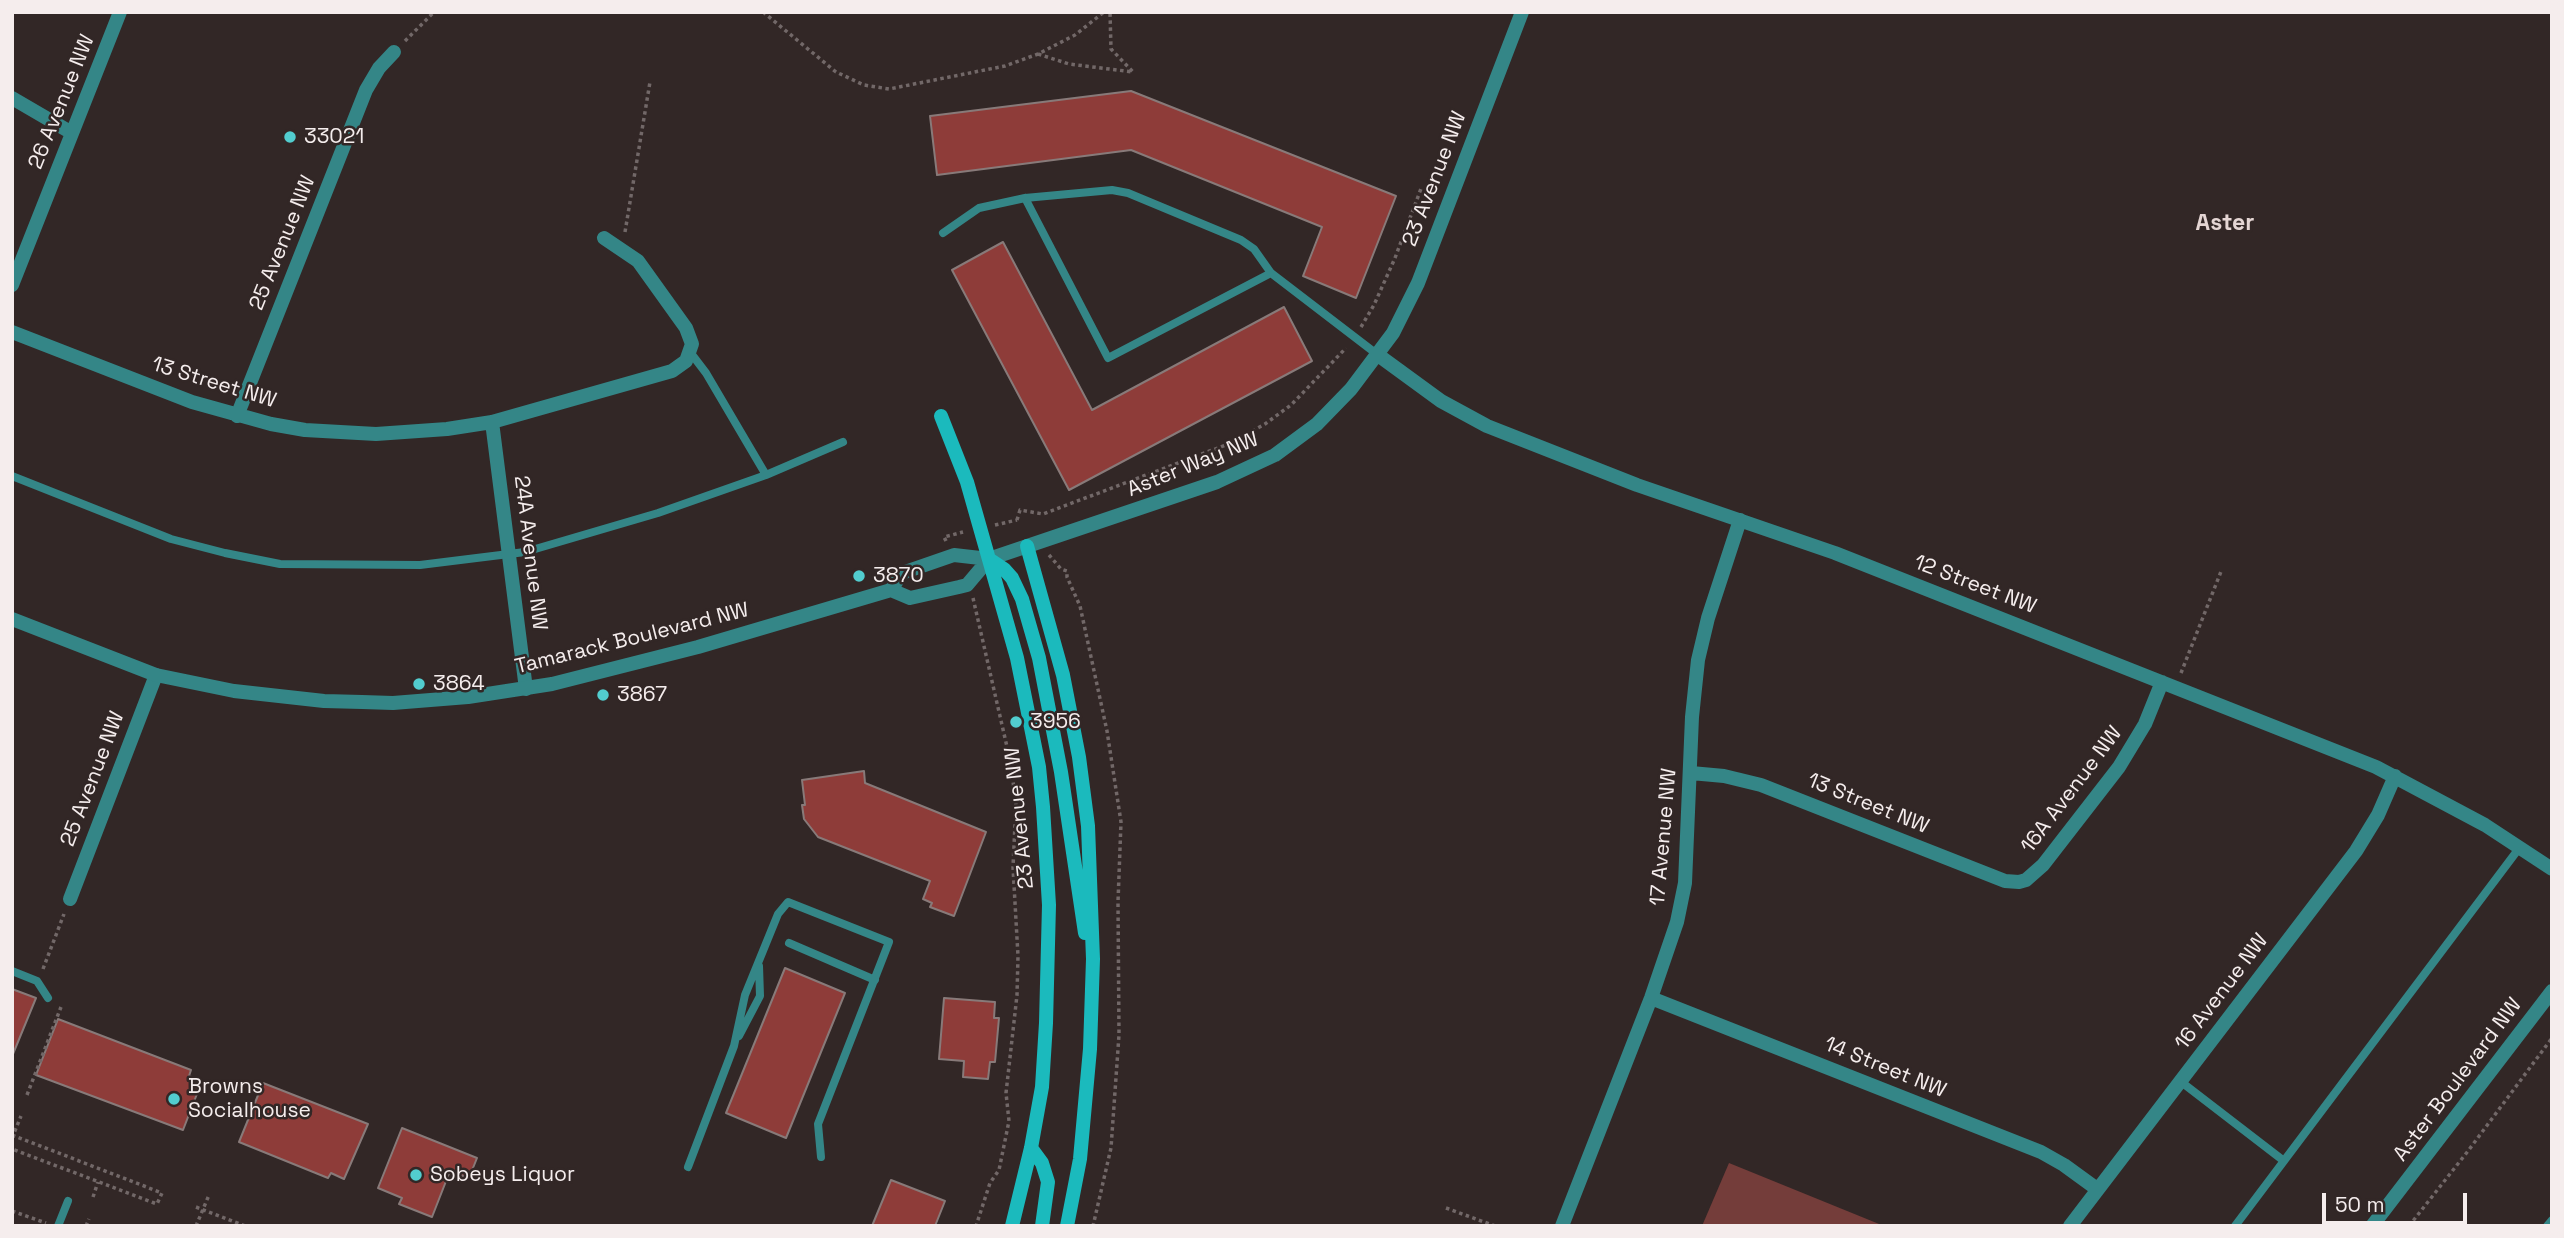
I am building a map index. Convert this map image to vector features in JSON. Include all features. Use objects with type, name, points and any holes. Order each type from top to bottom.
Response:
[{"type":"main road","name":"23 Avenue NW","points":[[941,416],[967,482],[1014,646],[1029,708],[1039,767],[1049,905],[1048,985],[1042,1087],[1031,1149],[1012,1226]]},
{"type":"main road","points":[[1027,546],[1063,675],[1079,757],[1088,826],[1093,987],[1087,1094],[1078,1173],[1067,1226]]},
{"type":"main road","points":[[989,559],[1012,578],[1022,599],[1039,658],[1060,772],[1093,987]]},
{"type":"main road","points":[[1031,1149],[1042,1163],[1048,1182],[1042,1226]]},
{"type":"street","name":"26 Avenue NW","points":[[12,285],[120,12]]},
{"type":"street","name":"23 Avenue NW","points":[[1378,355],[1393,333],[1418,284],[1522,12]]},
{"type":"street","name":"25 Avenue NW","points":[[237,416],[366,90],[379,68],[394,52]]},
{"type":"street","points":[[12,99],[72,133]]},
{"type":"street","points":[[604,237],[638,261],[686,328],[692,344],[690,352]]},
{"type":"street","name":"13 Street NW","points":[[12,332],[168,393],[237,416],[305,430],[376,434],[447,429],[492,422],[671,371],[680,366],[690,352]]},
{"type":"street","name":"12 Street NW","points":[[1378,355],[1435,397],[1487,426],[1637,485],[1835,553],[2395,776],[2520,847],[2552,869]]},
{"type":"street","name":"Aster Way NW","points":[[989,559],[1168,500],[1262,462],[1296,442],[1317,424],[1351,389],[1378,355]]},
{"type":"street","name":"24A Avenue NW","points":[[492,422],[526,689]]},
{"type":"street","name":"17 Avenue NW","points":[[1562,1226],[1670,947],[1683,893],[1692,717],[1698,660],[1708,618],[1740,520]]},
{"type":"street","name":"Tamarack Boulevard NW","points":[[891,590],[902,573],[954,555],[989,559]]},
{"type":"street","name":"Tamarack Boulevard NW","points":[[12,620],[156,674],[234,691],[324,701],[431,701],[526,689],[582,677],[663,657],[891,590],[910,598],[959,587],[967,584],[989,559]]},
{"type":"street","name":"25 Avenue NW","points":[[70,899],[156,674]]},
{"type":"street","name":"16A Avenue NW","points":[[2026,880],[2043,865],[2130,751],[2145,724],[2162,681]]},
{"type":"street","name":"13 Street NW","points":[[1691,774],[1724,776],[1761,785],[2005,881],[2013,883],[2026,880]]},
{"type":"street","name":"16 Avenue NW","points":[[2070,1226],[2357,851],[2378,815],[2395,776]]},
{"type":"street","name":"Aster Boulevard NW","points":[[2372,1226],[2552,991]]},
{"type":"street","name":"14 Street NW","points":[[1651,998],[2041,1152],[2097,1189]]},
{"type":"lane","points":[[943,233],[979,208],[1025,198],[1112,190],[1128,193],[1241,240],[1254,249],[1271,273],[1378,355]]},
{"type":"lane","points":[[1025,198],[1108,358],[1271,273]]},
{"type":"lane","points":[[690,352],[706,373],[766,475]]},
{"type":"lane","points":[[12,476],[171,539],[280,564],[420,565],[509,555],[658,513],[766,475],[843,442]]},
{"type":"lane","points":[[2235,1226],[2520,847]]},
{"type":"lane","points":[[734,1046],[745,995],[778,914],[788,902],[889,942],[818,1124],[821,1157]]},
{"type":"lane","points":[[789,943],[875,980]]},
{"type":"lane","points":[[688,1167],[734,1046],[760,996],[758,964]]},
{"type":"lane","points":[[12,971],[37,981],[48,998]]},
{"type":"lane","points":[[2180,1080],[2284,1161]]},
{"type":"lane","points":[[58,1226],[68,1201]]},
{"type":"lane","points":[[2547,1226],[2552,1220]]},
{"type":"path","points":[[394,52],[434,12]]},
{"type":"path","points":[[763,12],[836,72],[864,85],[889,89],[1005,66],[1038,54],[1075,35],[1104,12]]},
{"type":"path","points":[[1038,54],[1069,64],[1133,72],[1111,49],[1110,12]]},
{"type":"path","points":[[622,248],[650,82]]},
{"type":"path","points":[[1017,520],[1020,510],[1043,514],[1231,443],[1265,424],[1291,405],[1354,337],[1379,295],[1422,186]]},
{"type":"path","points":[[1061,569],[1067,571],[1089,640],[1121,822],[1118,902],[1119,1025],[1111,1148],[1093,1226]]},
{"type":"path","points":[[2181,673],[2222,569]]},
{"type":"path","points":[[976,604],[1010,760],[1016,803],[1013,867],[1018,956],[1013,1046],[1006,1093],[1009,1121],[999,1170],[990,1183],[976,1226]]},
{"type":"path","points":[[41,973],[70,899]]},
{"type":"path","points":[[27,1095],[61,1007]]},
{"type":"path","points":[[2409,1226],[2552,1038]]},
{"type":"path","points":[[12,1149],[157,1204],[163,1194],[13,1136],[21,1116]]},
{"type":"path","points":[[93,1197],[99,1182]]},
{"type":"path","points":[[196,1226],[209,1195]]},
{"type":"path","points":[[196,1207],[245,1226]]},
{"type":"path","points":[[1446,1208],[1495,1226]]},
{"type":"path","points":[[12,1210],[51,1225]]},
{"type":"path","points":[[86,1226],[89,1219]]},
{"type":"shaded area","points":[[1729,1163],[1884,1226],[1702,1226]]},
{"type":"building","points":[[1131,91],[1396,196],[1356,298],[1303,276],[1322,227],[1131,150],[937,175],[930,116]]},
{"type":"building","points":[[1003,242],[1092,410],[1284,307],[1312,361],[1069,490],[952,270]]},
{"type":"building","points":[[864,771],[865,783],[986,832],[954,916],[930,907],[932,903],[923,899],[930,881],[818,837],[804,819],[802,780]]},
{"type":"building","points":[[785,968],[845,993],[786,1138],[726,1113]]},
{"type":"building","points":[[12,989],[36,998],[13,1054],[12,1054]]},
{"type":"building","points":[[944,998],[995,1002],[994,1018],[999,1018],[995,1062],[990,1062],[988,1079],[963,1077],[964,1061],[939,1059]]},
{"type":"building","points":[[58,1019],[191,1070],[189,1076],[202,1081],[183,1130],[36,1075]]},
{"type":"building","points":[[263,1083],[368,1124],[344,1179],[331,1173],[328,1178],[239,1142]]},
{"type":"building","name":"Sobeys Liquor","points":[[402,1128],[477,1158],[469,1178],[450,1171],[432,1217],[399,1204],[402,1198],[378,1188]]},
{"type":"building","points":[[891,1180],[945,1201],[935,1226],[872,1226]]},
{"type":"place","name":"33021","points":[[290,137]]},
{"type":"place","name":"3870","points":[[859,576]]},
{"type":"place","name":"3864","points":[[419,684]]},
{"type":"place","name":"3867","points":[[603,695]]},
{"type":"place","name":"3956","points":[[1016,722]]},
{"type":"place","name":"Browns Socialhouse","points":[[174,1099]]},
{"type":"place","name":"Sobeys Liquor","points":[[416,1175]]},
{"type":"district","name":"Aster","points":[[2225,224]]}]
